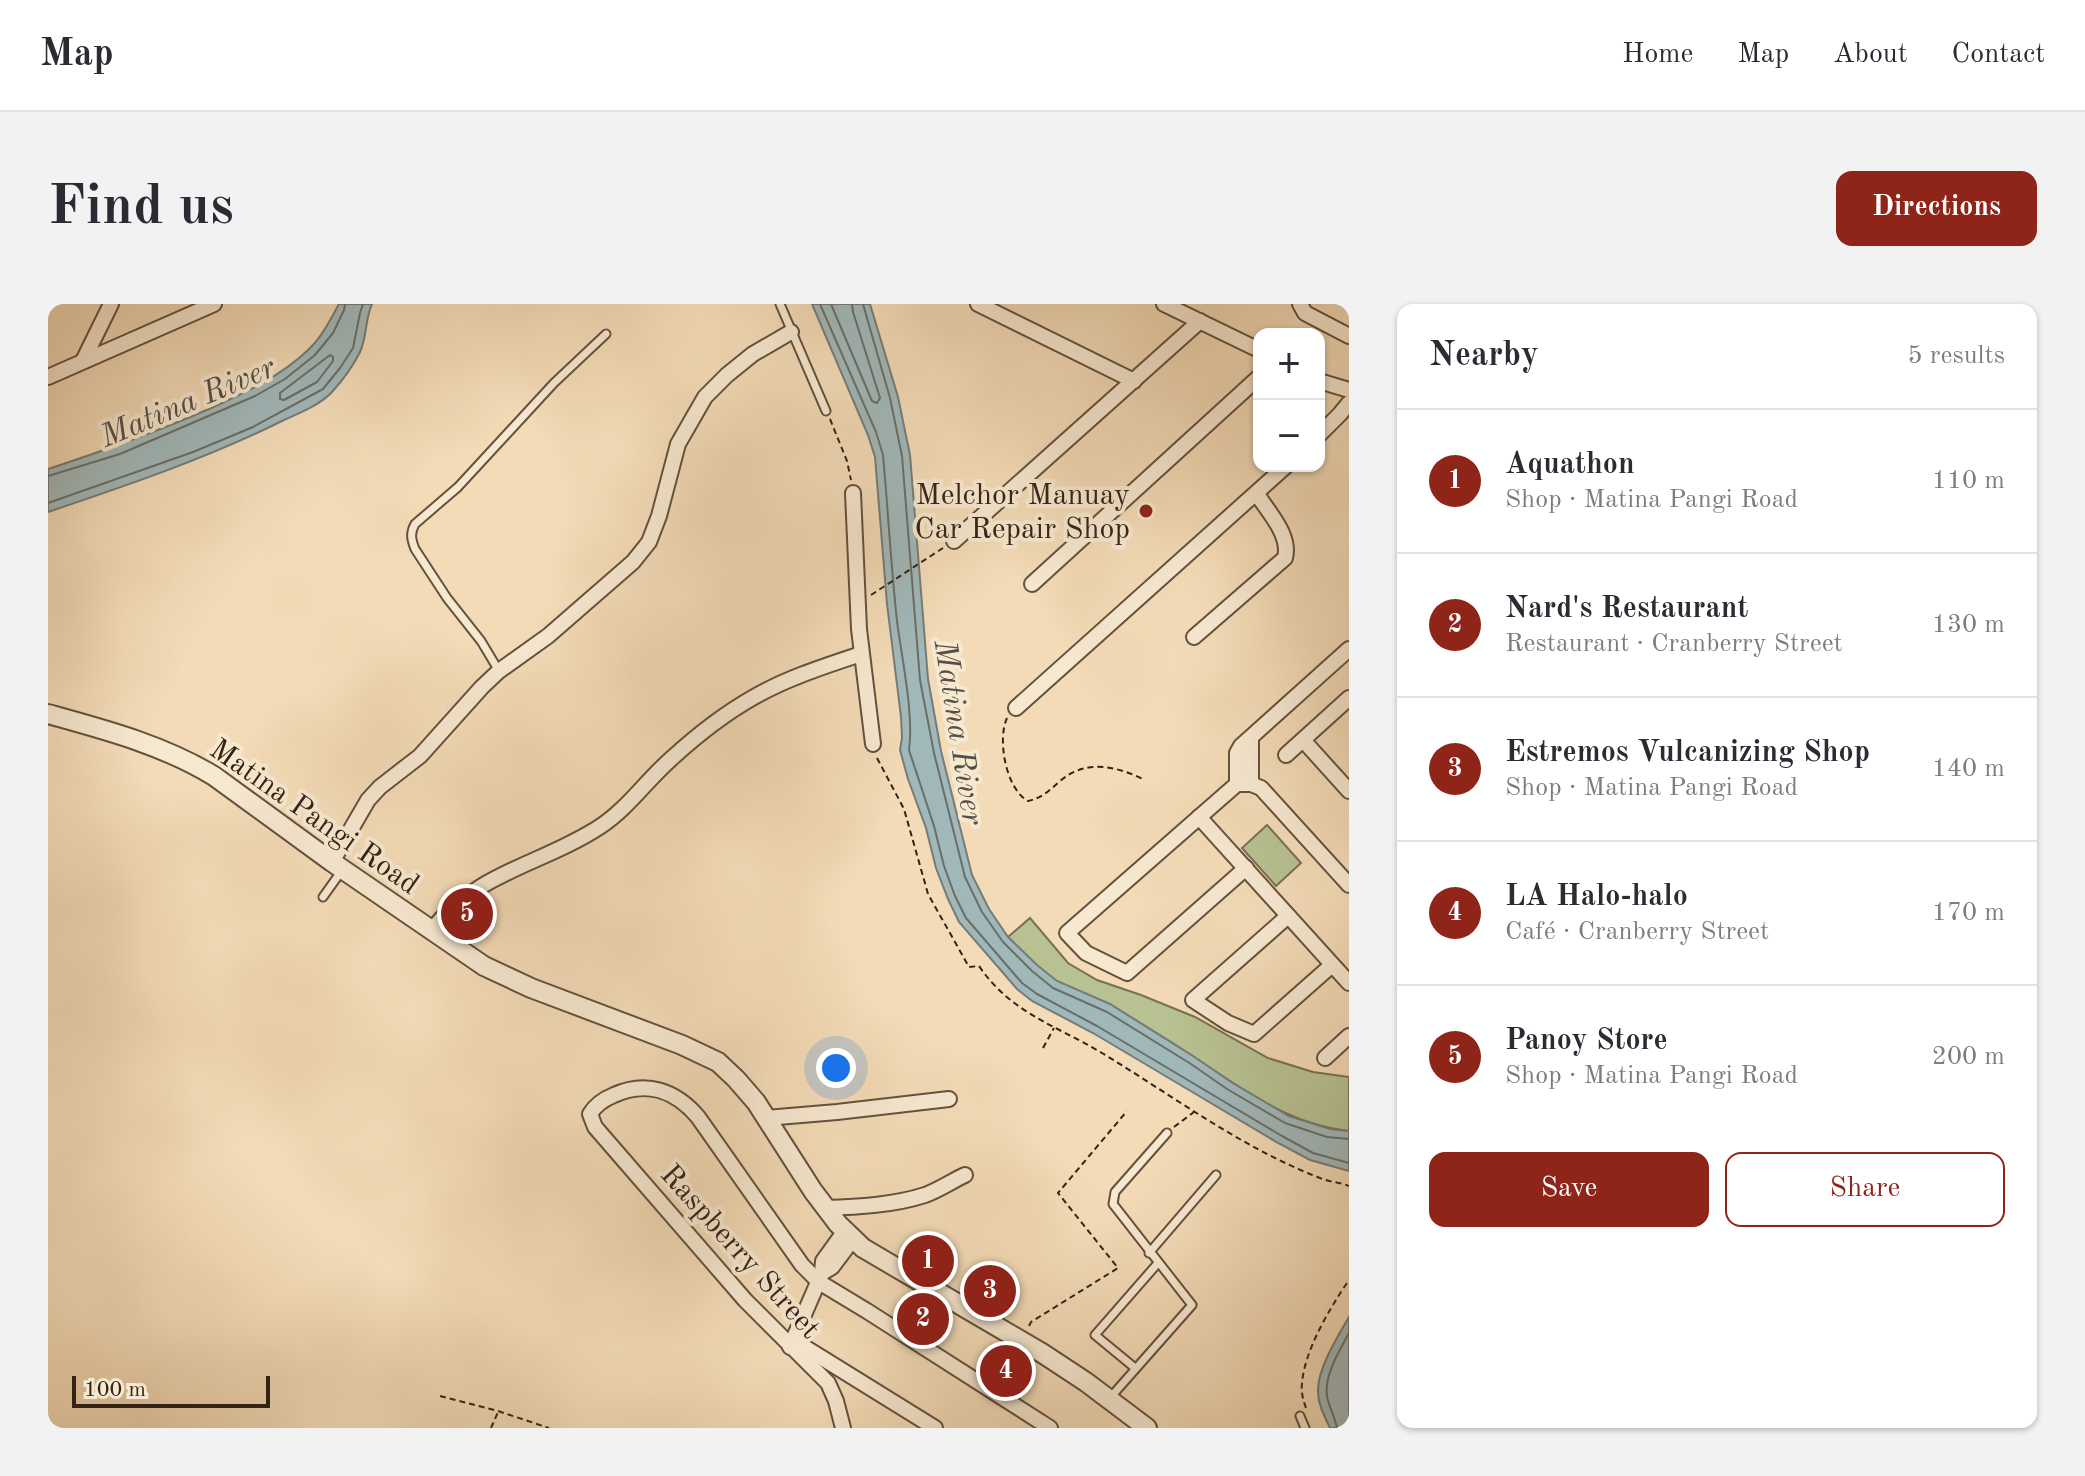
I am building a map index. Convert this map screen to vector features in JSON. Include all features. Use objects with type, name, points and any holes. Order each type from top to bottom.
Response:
[{"type":"street","points":[[83,361],[111,304]]},
{"type":"street","points":[[179,320],[186,304]]},
{"type":"street","points":[[48,377],[214,304]]},
{"type":"street","points":[[978,304],[1134,381]]},
{"type":"street","points":[[1164,304],[1253,347]]},
{"type":"street","points":[[1300,304],[1305,313],[1349,336]]},
{"type":"street","points":[[948,545],[1200,321]]},
{"type":"street","points":[[337,865],[368,800],[390,778],[420,756],[499,671],[548,636],[633,562],[649,542],[678,444],[705,397],[753,354],[791,332]]},
{"type":"street","points":[[1032,584],[1253,382]]},
{"type":"street","points":[[1325,383],[1349,390]]},
{"type":"street","points":[[1325,429],[1349,403]]},
{"type":"street","points":[[1016,708],[1280,472]]},
{"type":"street","points":[[853,493],[857,605],[873,744]]},
{"type":"street","points":[[1194,637],[1285,558],[1285,540],[1257,494]]},
{"type":"street","points":[[1246,868],[1127,973],[1097,960],[1067,933],[1199,817],[1244,784],[1251,738],[1348,652]]},
{"type":"street","points":[[431,931],[444,914],[477,888],[580,839],[619,813],[689,743],[754,697],[800,675],[861,654]]},
{"type":"street","points":[[1286,755],[1347,705]]},
{"type":"street","name":"Matina Pangi Road","points":[[48,714],[136,739],[196,765],[484,966],[718,1062],[736,1079],[766,1118],[825,1208],[863,1248],[1023,1342],[1147,1428]]},
{"type":"street","points":[[1303,740],[1349,791]]},
{"type":"street","points":[[1244,784],[1261,788],[1349,885]]},
{"type":"street","points":[[1199,817],[1349,983]]},
{"type":"street","points":[[1288,916],[1193,1000],[1228,1023],[1254,1034],[1332,965]]},
{"type":"street","points":[[1325,1058],[1349,1036]]},
{"type":"street","name":"Raspberry Street","points":[[820,1278],[802,1265],[698,1117],[680,1099],[660,1090],[640,1087],[623,1091],[596,1105],[590,1114],[595,1127],[736,1290],[792,1343],[828,1383],[843,1428]]},
{"type":"street","points":[[766,1118],[949,1099]]},
{"type":"street","points":[[825,1208],[886,1203],[926,1194],[965,1175]]},
{"type":"street","points":[[849,1236],[832,1267],[820,1278],[792,1343],[841,1369],[935,1428]]},
{"type":"street","points":[[820,1278],[1050,1428]]},
{"type":"street","points":[[828,1383],[841,1369]]},
{"type":"lane","points":[[780,304],[826,411]]},
{"type":"lane","points":[[499,671],[415,549],[411,532],[425,514],[458,487],[554,383],[606,334]]},
{"type":"lane","points":[[323,897],[337,865]]},
{"type":"lane","points":[[1109,1399],[1192,1305],[1115,1210],[1113,1197],[1167,1133]]},
{"type":"lane","points":[[1149,1253],[1216,1175]]},
{"type":"lane","points":[[1135,1368],[1095,1335],[1158,1263]]},
{"type":"lane","points":[[1304,1415],[1305,1428]]},
{"type":"path","points":[[826,411],[847,461],[853,493]]},
{"type":"path","points":[[869,597],[948,545]]},
{"type":"path","points":[[1016,708],[1007,719],[1002,738],[1011,780],[1028,801],[1043,796],[1072,773],[1094,766],[1115,767],[1143,779]]},
{"type":"path","points":[[873,744],[877,758],[904,809],[928,894],[969,967],[979,966],[1014,1005],[1100,1052],[1265,1152],[1323,1180],[1349,1186]]},
{"type":"path","points":[[1043,1048],[1055,1028]]},
{"type":"path","points":[[1023,1342],[1031,1322],[1118,1268],[1058,1193],[1127,1111]]},
{"type":"path","points":[[1167,1133],[1195,1111]]},
{"type":"path","points":[[1304,1415],[1301,1385],[1306,1364],[1318,1335],[1349,1280]]},
{"type":"path","points":[[440,1396],[549,1428]]},
{"type":"path","points":[[491,1428],[498,1411]]},
{"type":"green space","points":[[1267,825],[1301,863],[1276,886],[1242,848]]},
{"type":"green space","points":[[1030,918],[1068,963],[1097,980],[1195,1017],[1268,1058],[1313,1072],[1349,1077],[1349,1131],[1307,1122],[1269,1105],[1124,1013],[1051,978],[1008,937]]},
{"type":"water","points":[[339,304],[372,304],[360,352],[340,383],[322,401],[197,459],[48,512],[48,469],[169,426],[261,384],[297,360],[313,345]]},
{"type":"water","points":[[812,304],[870,304],[898,397],[910,455],[928,679],[941,751],[972,875],[989,909],[1008,937],[1057,981],[1110,1004],[1289,1116],[1330,1129],[1349,1131],[1349,1171],[1310,1160],[1278,1143],[1093,1033],[1032,1001],[1017,989],[959,922],[936,868],[900,750],[901,717],[887,604],[875,457]]},
{"type":"water","points":[[1349,1317],[1349,1428],[1330,1428],[1319,1402],[1319,1383],[1329,1353]]},
{"type":"place","name":"Melchor Manuay Car Repair Shop","points":[[1146,511]]},
{"type":"place","name":"Panoy Store","points":[[467,914]]},
{"type":"place","name":"Aquathon","points":[[928,1261]]},
{"type":"place","name":"Estremos Vulcanizing Shop","points":[[990,1291]]},
{"type":"place","name":"Nard's Restaurant","points":[[923,1319]]},
{"type":"place","name":"LA Halo-halo","points":[[1006,1371]]},
{"type":"water label","name":"Matina River","points":[[187,401]]},
{"type":"water label","name":"Matina River","points":[[960,732]]}]
